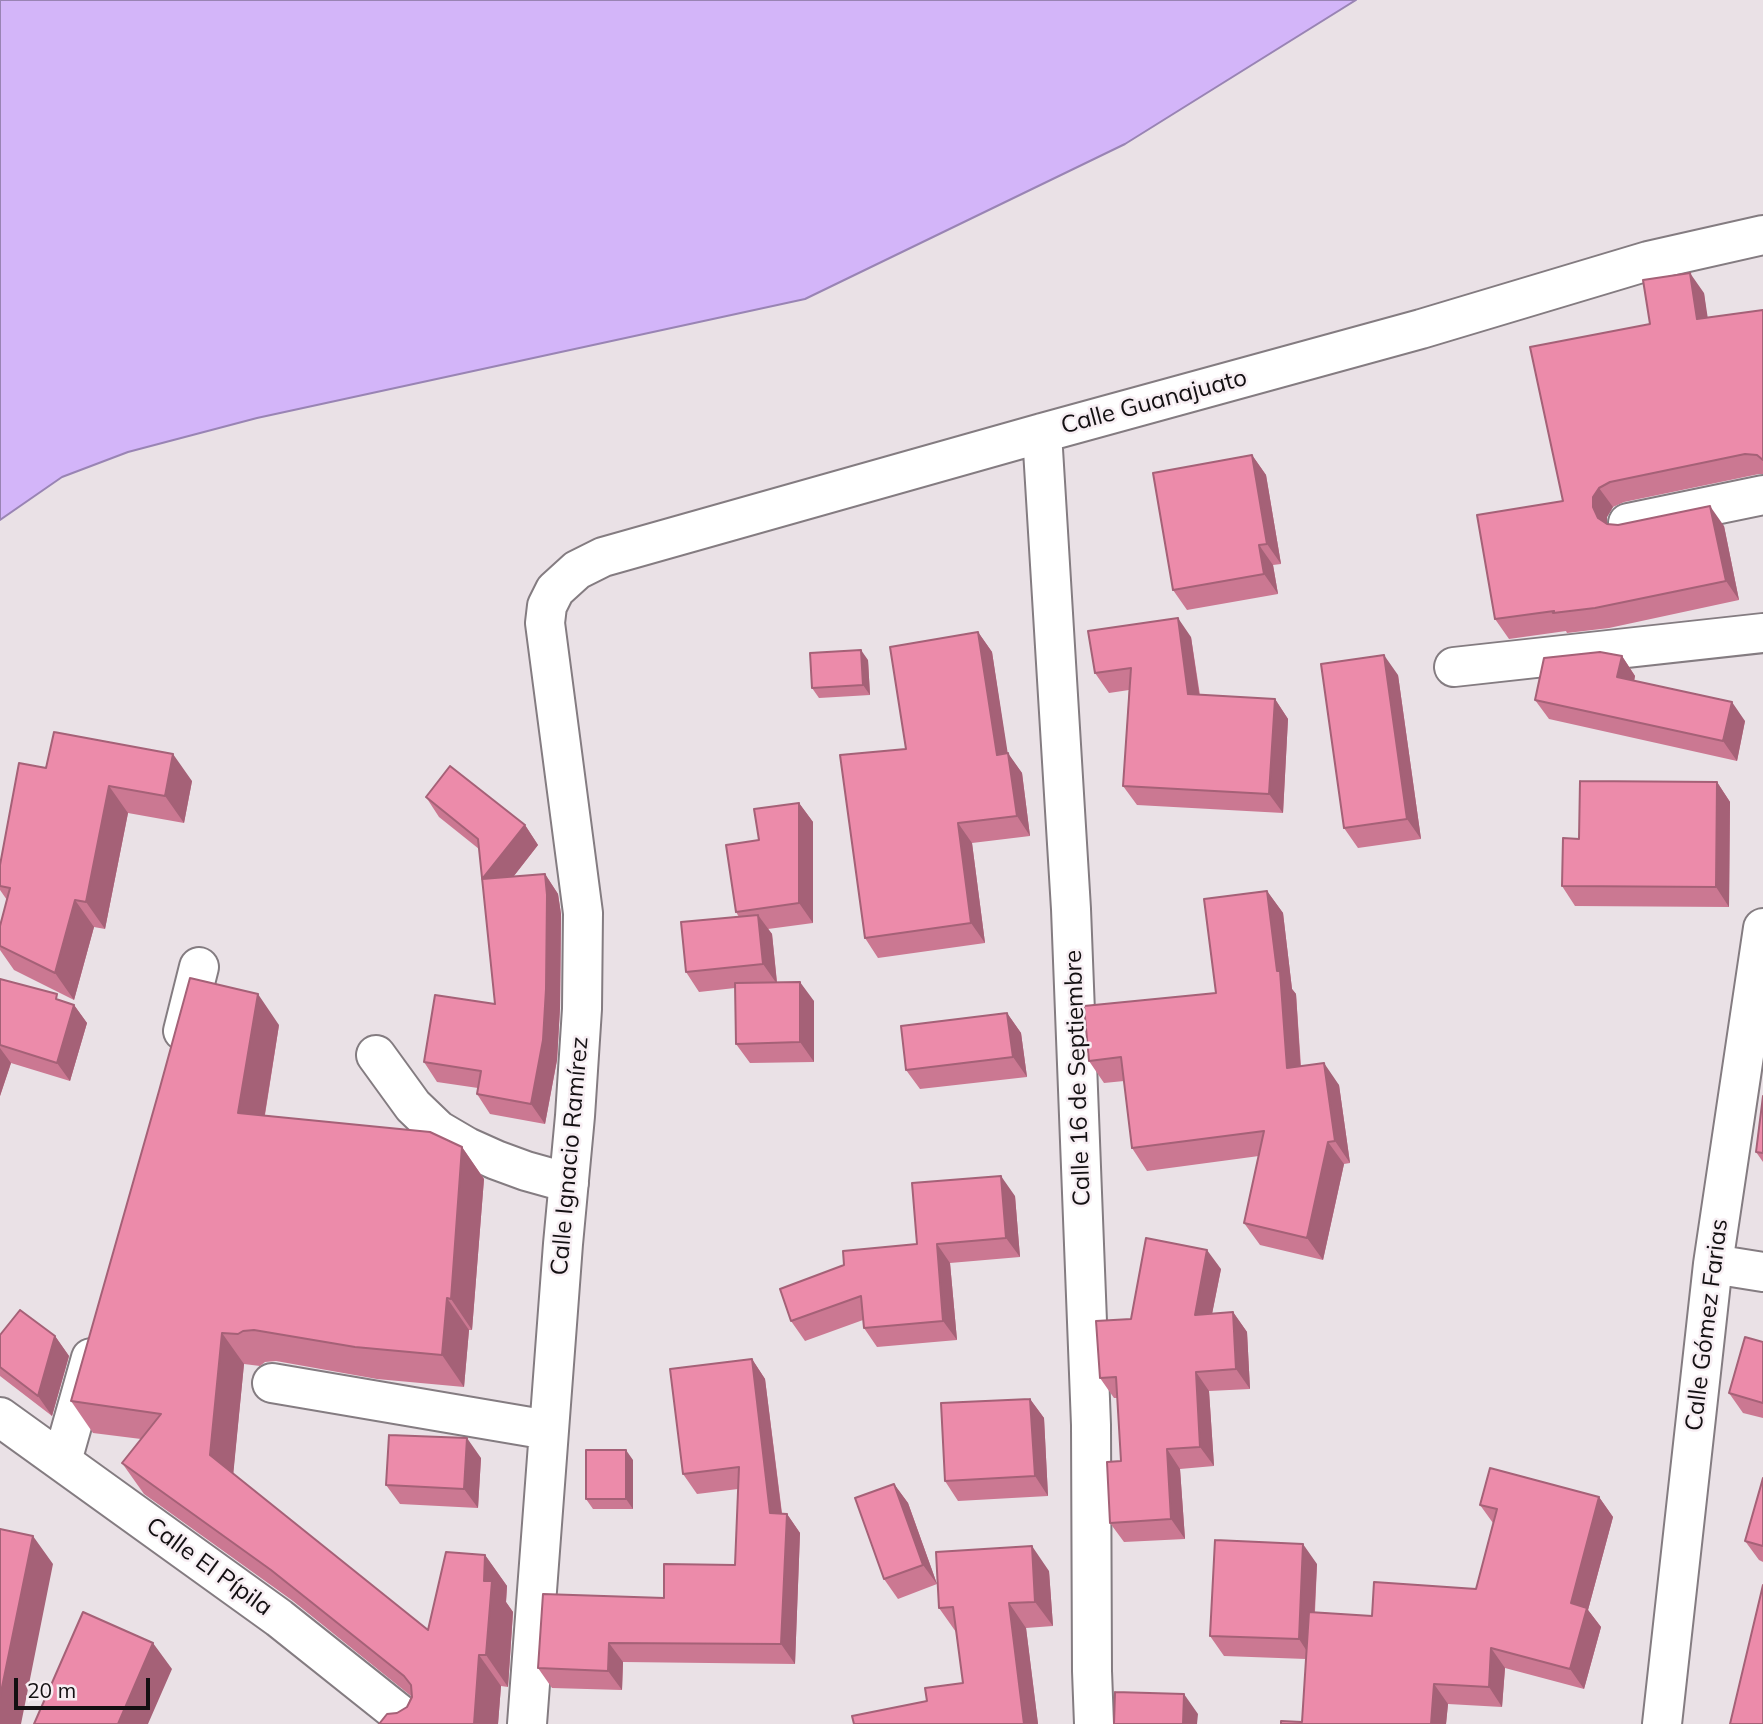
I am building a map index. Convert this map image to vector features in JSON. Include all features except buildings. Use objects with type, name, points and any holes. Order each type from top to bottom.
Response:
[{"type":"street","name":"Calle Guanajuato","points":[[555,590],[578,570],[603,557],[1421,329],[1648,261],[1763,235]]},
{"type":"street","name":"Calle 16 de Septiembre","points":[[1042,433],[1071,909],[1091,1425],[1091,1657],[1094,1724]]},
{"type":"street","points":[[1628,523],[1763,495]]},
{"type":"street","name":"Calle Ignacio Ramírez","points":[[527,1724],[582,1009],[583,913],[545,623],[547,606],[555,590]]},
{"type":"street","points":[[1454,667],[1763,633]]},
{"type":"street","name":"Calle Gómez Farias","points":[[1662,1724],[1713,1264],[1763,928]]},
{"type":"street","points":[[174,1064],[199,967]]},
{"type":"street","points":[[376,1055],[413,1106],[439,1130],[496,1160],[569,1183]]},
{"type":"street","points":[[1713,1264],[1763,1272]]},
{"type":"street","points":[[62,1461],[99,1330]]},
{"type":"street","points":[[272,1383],[548,1430]]},
{"type":"street","name":"Calle El Pípila","points":[[0,1417],[279,1618],[412,1724]]},
{"type":"shaded area","points":[[0,0],[1356,0],[1125,144],[805,299],[257,418],[128,452],[62,477],[0,520]]}]
